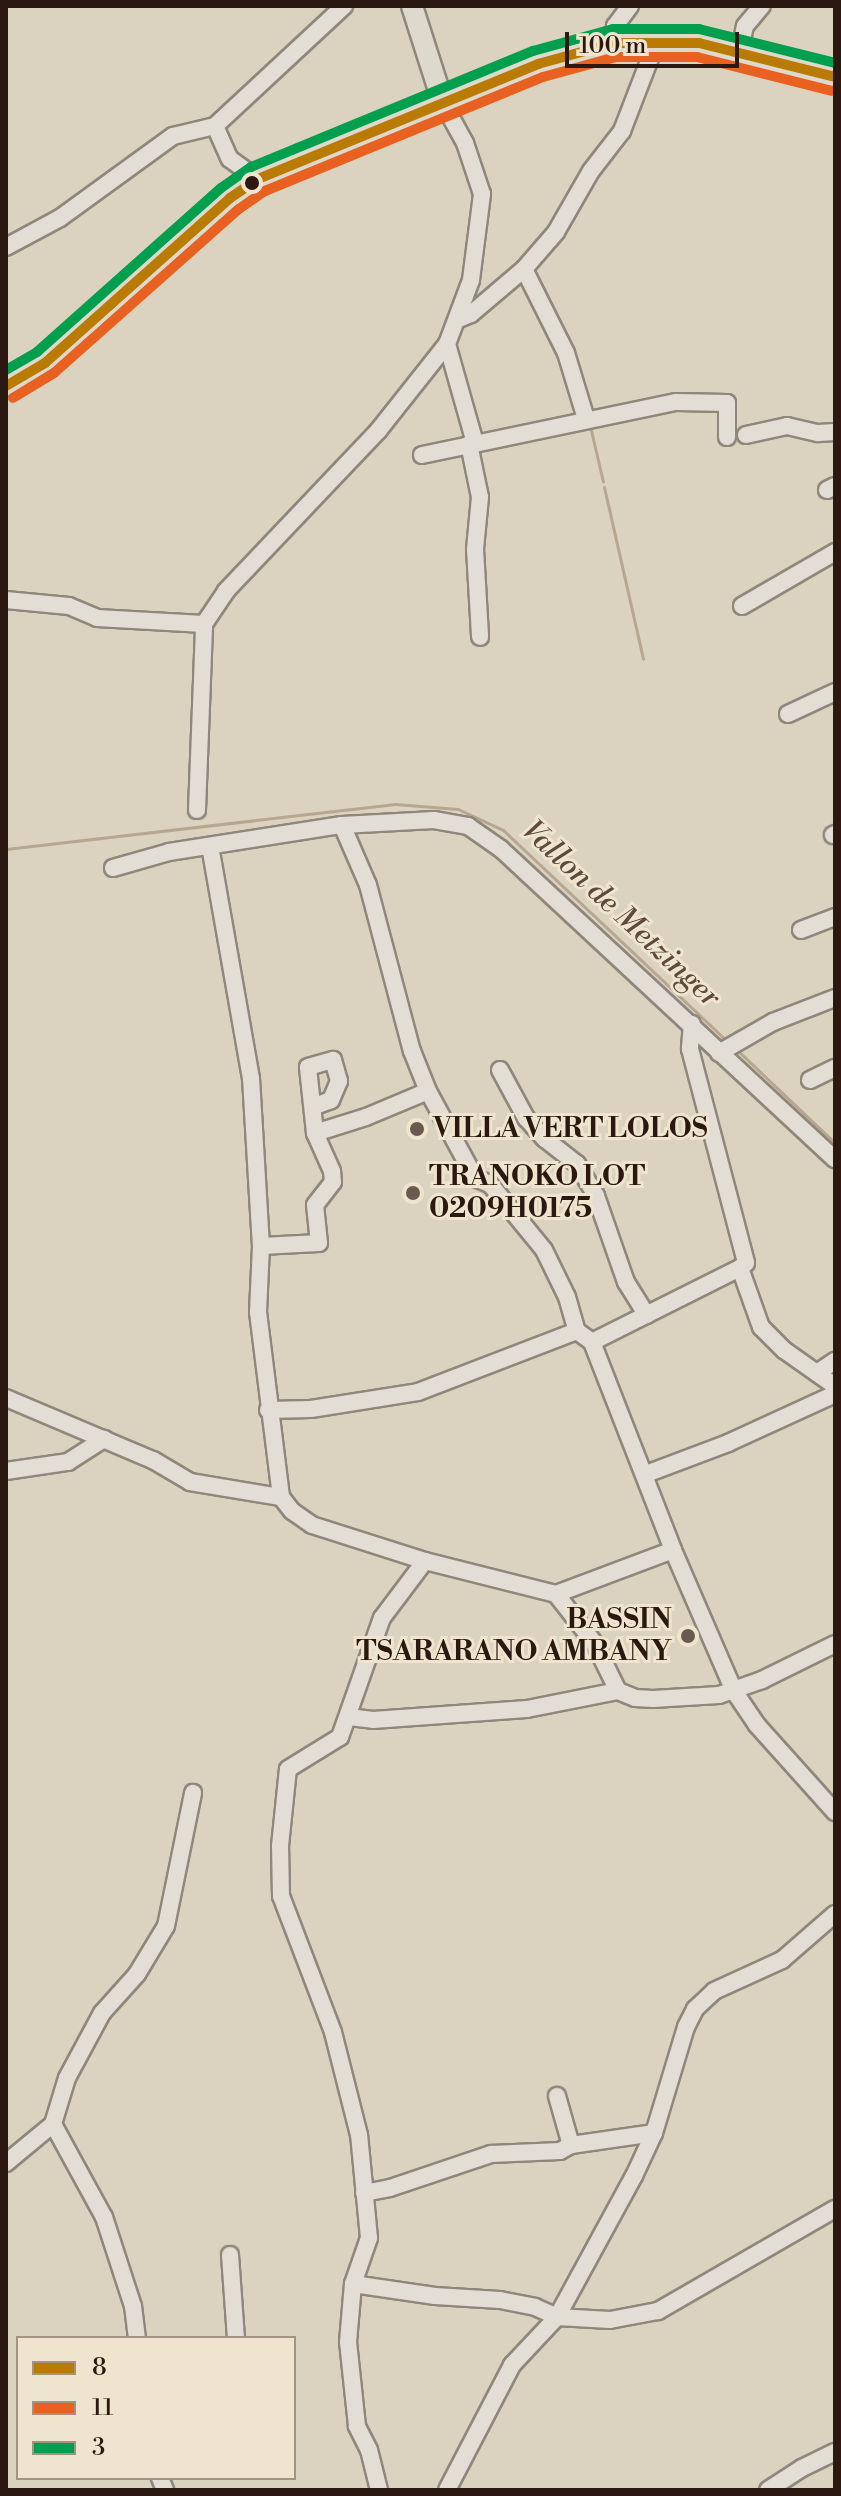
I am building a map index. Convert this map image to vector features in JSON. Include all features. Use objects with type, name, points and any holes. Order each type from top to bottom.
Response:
[{"type":"main road","points":[[412,6],[443,103]]},
{"type":"main road","points":[[6,386],[45,363],[230,198],[258,179],[538,64],[614,43],[699,43],[835,77]]},
{"type":"street","points":[[6,247],[60,218],[173,136],[215,126],[344,6]]},
{"type":"street","points":[[614,43],[615,26],[630,6]]},
{"type":"street","points":[[740,51],[745,26],[762,6]]},
{"type":"street","points":[[459,319],[471,314],[524,269],[556,232],[591,171],[622,131],[656,43]]},
{"type":"street","points":[[197,810],[204,624],[226,591],[378,431],[447,344],[459,319],[471,280],[482,194],[465,143],[443,103]]},
{"type":"street","points":[[215,126],[230,159],[258,179]]},
{"type":"street","points":[[524,269],[566,353],[586,419]]},
{"type":"street","points":[[447,344],[472,443],[480,497],[475,549],[480,637]]},
{"type":"street","points":[[422,455],[676,402],[727,403],[727,437]]},
{"type":"street","points":[[746,435],[787,426],[818,433],[835,432]]},
{"type":"street","points":[[742,606],[835,552]]},
{"type":"street","points":[[6,600],[69,606],[97,618],[112,620],[204,624]]},
{"type":"street","points":[[788,714],[835,692]]},
{"type":"street","points":[[113,868],[169,852],[342,825],[434,820],[468,826],[501,849],[835,1159]]},
{"type":"street","points":[[342,825],[368,885],[412,1051],[428,1091],[475,1178],[490,1184],[544,1250],[567,1297],[577,1331],[592,1342],[646,1474],[673,1550],[734,1691],[757,1725],[835,1812]]},
{"type":"street","points":[[210,846],[251,1078],[261,1246],[258,1312],[281,1497],[292,1511],[312,1525],[425,1561],[556,1594],[673,1550]]},
{"type":"street","points":[[801,930],[835,917]]},
{"type":"street","points":[[719,1053],[773,1022],[835,998]]},
{"type":"street","points":[[592,1342],[746,1263],[690,1049],[692,1024]]},
{"type":"street","points":[[810,1080],[835,1068]]},
{"type":"street","points":[[500,1070],[526,1118],[577,1164],[596,1196],[626,1282],[647,1315]]},
{"type":"street","points":[[315,1133],[366,1117],[428,1091]]},
{"type":"street","points":[[261,1246],[319,1243],[315,1205],[333,1182],[332,1171],[315,1133],[313,1107]]},
{"type":"street","points":[[740,1268],[761,1327],[784,1350],[835,1386]]},
{"type":"street","points":[[268,1410],[311,1409],[418,1392],[577,1331]]},
{"type":"street","points":[[817,1373],[835,1361]]},
{"type":"street","points":[[646,1474],[728,1443],[835,1394]]},
{"type":"street","points":[[6,1398],[153,1460],[190,1482],[281,1497]]},
{"type":"street","points":[[6,1471],[68,1462],[104,1439]]},
{"type":"street","points":[[379,2490],[369,2450],[357,2426],[348,2342],[353,2284],[369,2238],[359,2135],[344,2072],[281,1896],[280,1846],[288,1769],[340,1737],[382,1618],[425,1561]]},
{"type":"street","points":[[556,1594],[595,1644],[618,1691]]},
{"type":"street","points":[[349,1717],[373,1720],[527,1709],[618,1691],[635,1698],[653,1699],[734,1691],[835,1644]]},
{"type":"street","points":[[6,2163],[53,2124],[67,2078],[102,2013],[137,1974],[166,1926],[193,1793]]},
{"type":"street","points":[[447,2490],[512,2365],[557,2317],[654,2133],[686,2027],[695,2009],[714,1991],[782,1960],[835,1914]]},
{"type":"street","points":[[557,2096],[571,2145]]},
{"type":"street","points":[[53,2124],[104,2217],[133,2306],[137,2336]]},
{"type":"street","points":[[364,2193],[390,2188],[491,2154],[560,2151],[571,2145],[654,2133]]},
{"type":"street","points":[[353,2284],[435,2296],[500,2300],[557,2317],[610,2320],[658,2311],[835,2209]]},
{"type":"street","points":[[230,2255],[236,2336]]},
{"type":"street","points":[[768,2490],[835,2452]]},
{"type":"waterway","points":[[590,426],[603,482]]},
{"type":"waterway","points":[[604,487],[643,659]]},
{"type":"waterway","name":"Vallon de Metzinger","points":[[6,849],[395,804],[458,809],[503,830],[727,1041]]},
{"type":"waterway","name":"Vallon de Metzinger","points":[[736,1049],[835,1143]]},
{"type":"transit line","name":"3","points":[[6,370],[37,352],[221,188],[251,167],[533,51],[613,29],[699,29],[835,63]]},
{"type":"transit line","name":"8","points":[[6,386],[45,363],[230,198],[258,179],[538,64],[614,43],[699,43],[835,77]]},
{"type":"transit line","name":"11","points":[[13,398],[54,373],[239,209],[265,191],[543,77],[616,57],[697,57],[832,91]]},
{"type":"place","name":"VILLA VERT LOLOS","points":[[417,1129]]},
{"type":"place","name":"TRANOKO LOT 0209H0175","points":[[413,1193]]},
{"type":"place","name":"BASSIN TSARARANO AMBANY","points":[[688,1636]]}]
